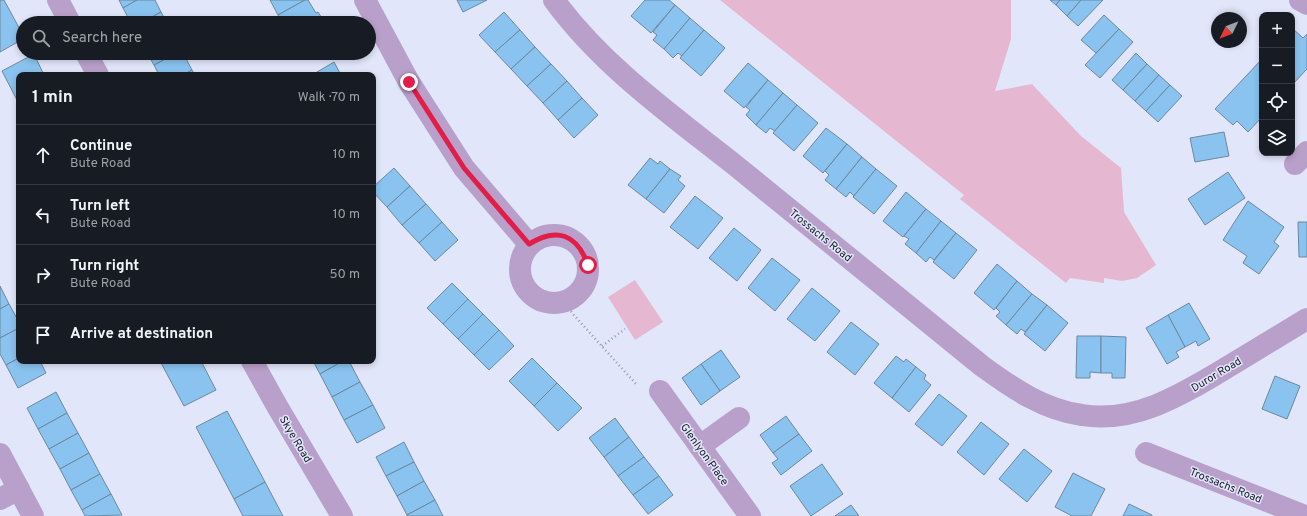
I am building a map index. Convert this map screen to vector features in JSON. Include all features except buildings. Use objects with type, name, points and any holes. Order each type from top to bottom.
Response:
[{"type":"street","points":[[58,0],[66,16]]},
{"type":"street","points":[[364,0],[373,16]]},
{"type":"street","name":"Trossachs Road","points":[[554,0],[598,52],[680,122],[982,366],[1013,389],[1045,405],[1082,416],[1118,416]]},
{"type":"street","points":[[1300,0],[1307,4]]},
{"type":"street","points":[[376,22],[409,82],[464,168],[529,244]]},
{"type":"street","points":[[90,60],[96,72]]},
{"type":"street","points":[[558,234],[572,240],[583,250],[588,265],[586,280],[578,293],[565,301],[550,303],[535,298],[525,287],[520,272],[521,257],[529,244],[542,236],[558,234]]},
{"type":"street","name":"Duror Road","points":[[1118,416],[1146,409],[1183,394],[1307,319]]},
{"type":"street","name":"Skye Road","points":[[254,364],[342,516]]},
{"type":"street","name":"Glenlyon Place","points":[[660,391],[750,516]]},
{"type":"street","points":[[700,446],[739,418]]},
{"type":"street","name":"Trossachs Road","points":[[1146,453],[1305,516]]},
{"type":"street","points":[[0,454],[9,494],[33,516]]},
{"type":"path","points":[[565,301],[572,313],[645,394],[660,391]]},
{"type":"path","points":[[602,346],[625,329]]},
{"type":"shaded area","points":[[720,0],[1011,0],[1011,39],[995,91],[1032,84],[1081,136],[1121,168],[1124,212],[1156,265],[1137,278],[1122,281],[1104,278],[1104,283],[1070,278],[1066,283],[960,199],[964,195]]},
{"type":"shaded area","points":[[635,280],[663,322],[635,340],[608,297]]},
{"type":"route","points":[[409,82],[464,168],[529,244],[542,236],[558,234],[572,240],[583,250],[588,265]]}]
